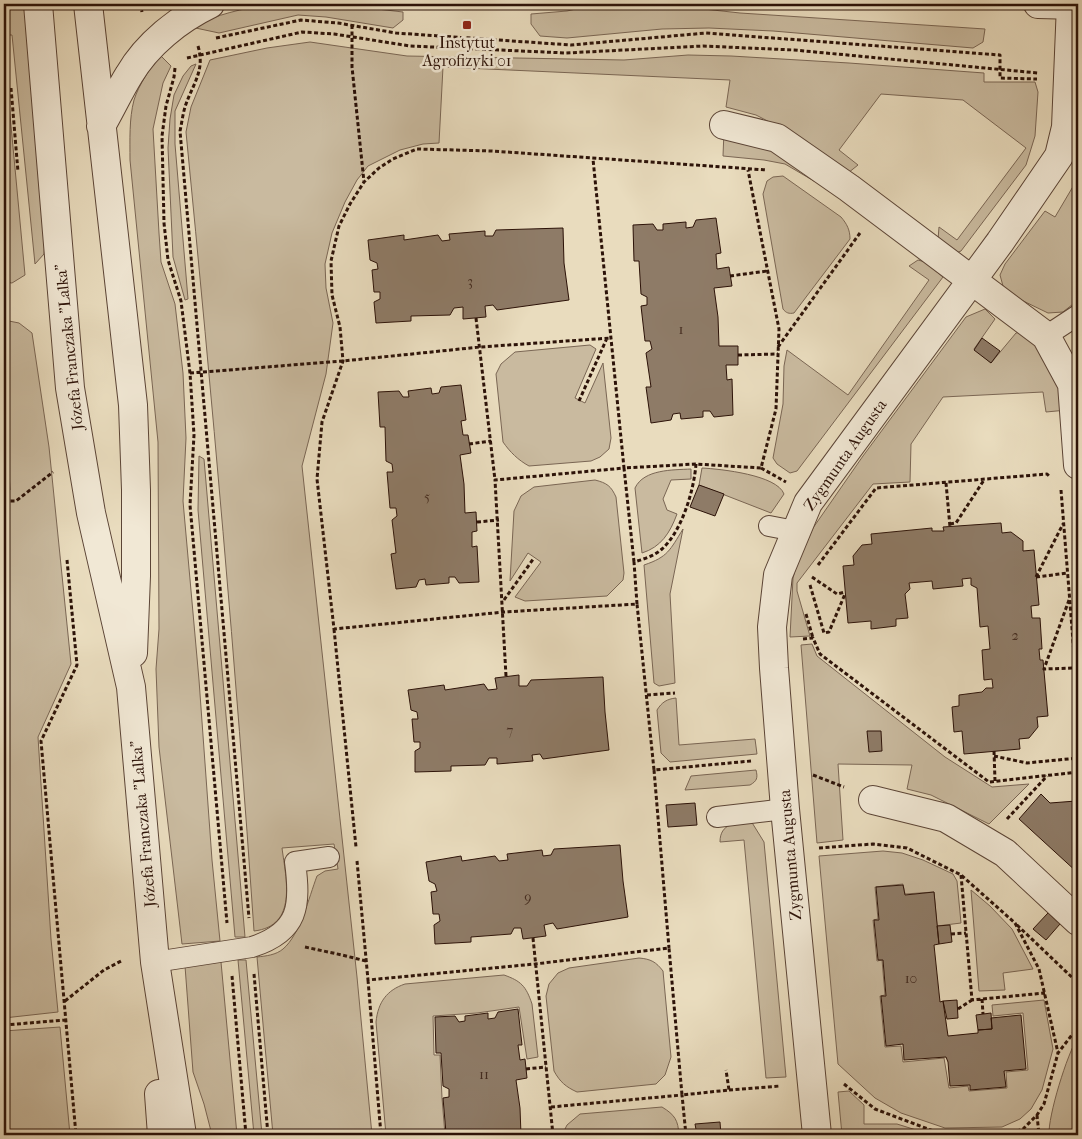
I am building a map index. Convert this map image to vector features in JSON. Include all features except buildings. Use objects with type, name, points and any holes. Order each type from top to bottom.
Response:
[{"type":"street","name":"Józefa Franczaka \"Lalka\"","points":[[38,4],[70,388],[92,513],[131,686]]},
{"type":"street","name":"Józefa Franczaka \"Lalka\"","points":[[88,4],[133,405],[136,490],[136,576],[131,686],[142,961],[155,1045],[162,1135]]},
{"type":"street","points":[[102,126],[130,73],[157,39],[177,23],[210,4]]},
{"type":"street","points":[[1038,4],[1073,5]]},
{"type":"street","name":"Zygmunta Augusta","points":[[817,1135],[785,809],[772,627],[778,575],[808,503],[972,281],[1059,156],[1066,127],[1073,5]]},
{"type":"street","points":[[724,125],[777,138],[849,188],[1046,336],[1072,384],[1078,464]]},
{"type":"street","points":[[873,800],[946,818],[1005,853],[1078,922]]},
{"type":"street","name":"Józefa Franczaka \"Lalka\"","points":[[142,961],[182,1135]]},
{"type":"lane","points":[[1046,336],[1078,315]]},
{"type":"lane","points":[[769,526],[795,531]]},
{"type":"lane","points":[[718,818],[785,809]]},
{"type":"lane","points":[[142,961],[258,945],[276,937],[286,928],[298,902],[295,862],[329,857]]},
{"type":"path","points":[[215,38],[301,20],[352,25],[396,33],[571,45],[706,33],[1000,55],[1000,78],[1039,79],[1041,85]]},
{"type":"path","points":[[352,25],[352,67],[364,182]]},
{"type":"path","points":[[184,58],[302,32],[334,34],[410,46],[566,53],[704,46],[785,50],[1000,68],[1046,74]]},
{"type":"path","points":[[196,42],[200,54],[201,69],[185,106],[180,131],[258,945],[268,1135]]},
{"type":"path","points":[[176,60],[174,77],[166,106],[162,136],[162,193],[168,260],[181,301],[190,373],[194,435],[190,505],[246,1135]]},
{"type":"path","points":[[11,87],[18,173]]},
{"type":"path","points":[[382,1135],[334,629],[317,479],[322,422],[344,361],[340,327],[332,295],[331,261],[340,226],[350,204],[364,182],[379,168],[393,159],[417,149],[492,151],[767,170]]},
{"type":"path","points":[[593,159],[609,338],[647,695],[686,1135]]},
{"type":"path","points":[[496,480],[624,468],[696,464],[761,468],[776,409],[779,329],[748,169]]},
{"type":"path","points":[[778,347],[863,229]]},
{"type":"path","points":[[730,276],[767,271]]},
{"type":"path","points":[[476,318],[496,480],[506,676]]},
{"type":"path","points":[[190,373],[344,361],[480,346],[609,338]]},
{"type":"path","points":[[579,401],[609,338]]},
{"type":"path","points":[[738,355],[778,354]]},
{"type":"path","points":[[469,444],[491,441]]},
{"type":"path","points":[[634,562],[648,558],[661,550],[673,537],[695,479],[696,464]]},
{"type":"path","points":[[4,501],[16,501],[58,469]]},
{"type":"path","points":[[816,568],[876,488],[1047,474],[1054,480]]},
{"type":"path","points":[[946,483],[950,525],[956,523],[984,480]]},
{"type":"path","points":[[1061,486],[1078,704]]},
{"type":"path","points":[[477,522],[499,520]]},
{"type":"path","points":[[1064,523],[1036,577],[1068,573]]},
{"type":"path","points":[[67,557],[77,665],[41,741],[76,1135]]},
{"type":"path","points":[[503,601],[534,558]]},
{"type":"path","points":[[810,576],[837,594],[845,593],[829,632],[824,633],[808,579],[810,576]]},
{"type":"path","points":[[1070,598],[1044,669],[1075,668]]},
{"type":"path","points":[[334,629],[504,612],[637,604]]},
{"type":"path","points":[[804,606],[813,638],[820,654],[989,782],[1078,772]]},
{"type":"path","points":[[795,639],[813,638]]},
{"type":"path","points":[[647,695],[675,693]]},
{"type":"path","points":[[654,770],[761,760],[761,753],[781,752]]},
{"type":"path","points":[[995,781],[994,753],[1027,763],[1078,758]]},
{"type":"path","points":[[808,773],[839,784]]},
{"type":"path","points":[[1006,819],[1047,775]]},
{"type":"path","points":[[828,848],[873,844],[907,848],[961,875],[1078,983]]},
{"type":"path","points":[[961,875],[972,1000]]},
{"type":"path","points":[[1015,923],[1039,969],[1058,1053]]},
{"type":"path","points":[[951,934],[966,933]]},
{"type":"path","points":[[533,938],[553,1135]]},
{"type":"path","points":[[258,945],[296,946],[342,954],[366,961]]},
{"type":"path","points":[[368,980],[535,964],[669,948]]},
{"type":"path","points":[[64,1001],[104,970],[121,960],[142,961]]},
{"type":"path","points":[[958,1009],[972,1000],[1045,993]]},
{"type":"path","points":[[982,999],[983,1014]]},
{"type":"path","points":[[4,1025],[66,1020]]},
{"type":"path","points":[[1007,1135],[1023,1129],[1037,1115],[1044,1104],[1058,1053],[1078,1027]]},
{"type":"path","points":[[526,1069],[546,1067]]},
{"type":"path","points":[[726,1070],[729,1090]]},
{"type":"path","points":[[551,1107],[793,1085],[792,1077],[831,1075],[875,1109],[936,1134],[944,1135]]},
{"type":"path","points":[[1037,1115],[1039,1135]]},
{"type":"shaded area","points":[[4,4],[20,4],[26,10],[46,232],[44,254],[35,264],[12,35],[4,35]]},
{"type":"shaded area","points":[[271,4],[334,4],[403,12],[403,20],[393,28],[326,17],[298,15],[219,33],[191,27],[230,12]]},
{"type":"shaded area","points":[[598,4],[659,4],[740,13],[985,29],[983,42],[973,48],[773,31],[709,28],[662,29],[567,38],[540,36],[531,24],[531,14],[567,11]]},
{"type":"shaded area","points":[[310,42],[407,56],[624,60],[688,55],[849,63],[984,73],[984,82],[1035,82],[1038,92],[1035,136],[1026,165],[961,251],[956,253],[938,240],[939,227],[957,240],[1026,148],[963,100],[881,94],[839,150],[858,165],[848,173],[783,129],[756,115],[726,107],[730,80],[443,67],[439,143],[423,144],[400,150],[368,166],[357,180],[332,233],[325,264],[326,288],[333,323],[326,374],[302,466],[357,977],[372,1135],[273,1135],[257,957],[277,953],[289,943],[299,925],[317,876],[325,871],[338,869],[334,844],[282,848],[286,873],[286,899],[283,911],[278,920],[268,927],[254,931],[223,532],[186,132],[191,107],[210,60],[267,48]]},
{"type":"shaded area","points":[[4,51],[25,275],[12,283],[4,282]]},
{"type":"shaded area","points":[[160,55],[171,66],[163,83],[153,129],[159,233],[161,262],[175,304],[183,373],[186,438],[183,501],[220,941],[182,944],[159,747],[156,669],[159,629],[158,442],[130,160],[132,107],[134,100],[142,82]]},
{"type":"shaded area","points":[[196,64],[175,111],[175,144],[188,299],[185,300],[173,257],[168,148],[174,95],[183,76],[191,66]]},
{"type":"shaded area","points":[[724,131],[770,149],[814,181],[785,164],[723,156]]},
{"type":"shaded area","points":[[783,176],[841,217],[848,227],[850,236],[850,239],[794,313],[786,312],[783,309],[763,194],[767,181],[773,177]]},
{"type":"shaded area","points":[[1078,178],[1078,300],[1063,312],[1048,313],[1013,296],[1003,286],[1000,275],[1005,264],[1045,211],[1055,217]]},
{"type":"shaded area","points":[[918,260],[925,262],[943,277],[797,471],[790,473],[777,464],[773,458],[783,404],[784,366],[787,350],[848,395],[929,280],[909,266]]},
{"type":"shaded area","points":[[985,309],[995,319],[974,349],[991,363],[1016,333],[1028,330],[1065,389],[1067,410],[1046,412],[1043,392],[943,397],[911,444],[910,482],[873,484],[797,583],[797,591],[810,636],[790,637],[793,578],[813,528],[863,456],[966,317]]},
{"type":"shaded area","points":[[4,320],[19,323],[32,333],[49,447],[71,664],[38,737],[51,939],[58,1012],[4,1018],[4,485],[10,490],[4,372]]},
{"type":"shaded area","points":[[590,345],[596,349],[575,398],[585,403],[603,363],[611,438],[609,449],[600,457],[591,461],[529,466],[514,456],[503,442],[496,374],[501,364],[515,352]]},
{"type":"shaded area","points":[[199,456],[204,459],[245,937],[235,937],[198,510]]},
{"type":"shaded area","points":[[702,468],[748,474],[771,482],[779,487],[784,494],[771,513],[699,485]]},
{"type":"shaded area","points":[[691,469],[691,479],[671,480],[663,499],[667,510],[677,514],[668,533],[660,543],[642,553],[635,488],[645,477],[652,474],[668,470]]},
{"type":"shaded area","points":[[595,480],[603,482],[608,486],[616,497],[624,573],[623,580],[607,596],[525,601],[515,597],[541,562],[528,553],[510,581],[514,511],[521,496],[534,487]]},
{"type":"shaded area","points":[[683,529],[670,594],[675,683],[659,686],[654,683],[644,565],[668,552]]},
{"type":"shaded area","points":[[812,644],[817,656],[945,757],[992,787],[1029,784],[989,824],[931,795],[907,789],[912,765],[838,764],[843,840],[817,843],[801,645]]},
{"type":"shaded area","points":[[676,698],[679,745],[755,739],[757,754],[670,762],[661,753],[657,710],[665,701]]},
{"type":"shaded area","points":[[756,770],[756,779],[750,785],[685,790],[691,776]]},
{"type":"shaded area","points":[[751,821],[764,842],[786,1077],[766,1078],[744,840],[720,842],[723,831],[730,825]]},
{"type":"shaded area","points":[[883,851],[902,853],[923,860],[953,874],[957,881],[961,923],[937,926],[934,892],[905,894],[903,884],[875,887],[878,919],[873,920],[877,961],[882,960],[885,995],[880,996],[885,1047],[901,1046],[903,1062],[944,1058],[949,1088],[968,1086],[969,1091],[1007,1088],[1006,1072],[1028,1070],[1023,1013],[993,1016],[992,1005],[1044,1000],[1053,1049],[1042,1090],[1031,1109],[1020,1119],[1002,1127],[945,1128],[901,1113],[875,1098],[838,1064],[819,856]]},
{"type":"shaded area","points":[[971,890],[990,906],[1012,929],[1033,969],[1003,973],[1005,990],[979,991]]},
{"type":"shaded area","points":[[639,958],[653,962],[663,971],[671,1057],[665,1075],[656,1084],[577,1092],[564,1084],[554,1071],[546,996],[549,984],[558,973],[569,968]]},
{"type":"shaded area","points":[[238,960],[246,960],[262,1135],[254,1135]]},
{"type":"shaded area","points":[[221,962],[237,1135],[212,1135],[193,1072],[185,966]]},
{"type":"shaded area","points":[[504,975],[522,985],[530,998],[538,1057],[527,1059],[519,1007],[477,1013],[433,1016],[434,1055],[440,1055],[445,1135],[386,1135],[376,1022],[379,1008],[384,998],[388,993],[405,984]]},
{"type":"shaded area","points":[[60,1027],[70,1135],[4,1135],[4,1031]]},
{"type":"shaded area","points":[[1078,1037],[1078,1135],[1049,1135],[1059,1085]]},
{"type":"shaded area","points":[[849,1091],[864,1105],[864,1124],[897,1124],[930,1135],[842,1135],[838,1092]]},
{"type":"shaded area","points":[[662,1107],[675,1118],[679,1135],[562,1135],[567,1125],[580,1114]]},
{"type":"place","name":"Instytut Agrofizyki 01","points":[[467,25]]}]
